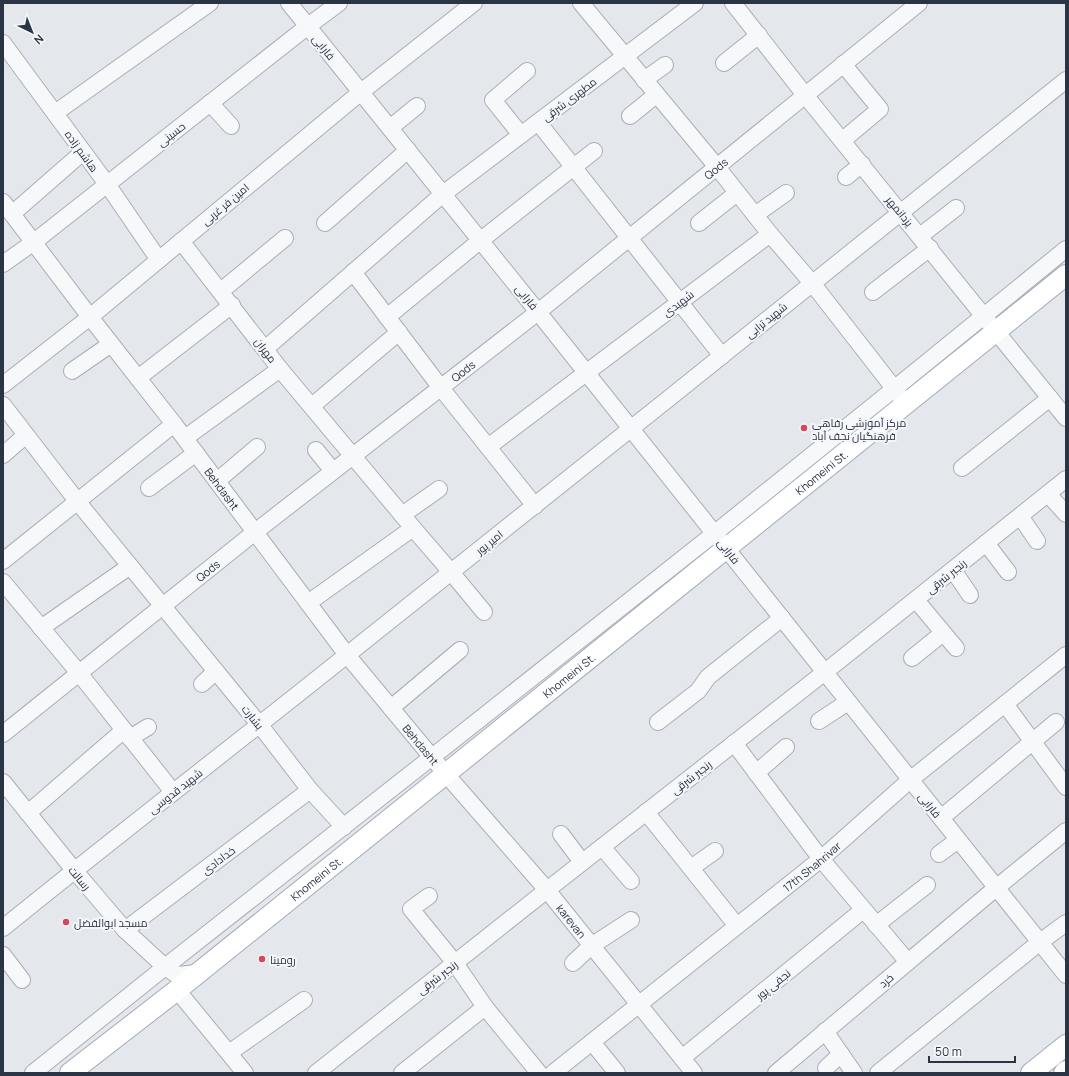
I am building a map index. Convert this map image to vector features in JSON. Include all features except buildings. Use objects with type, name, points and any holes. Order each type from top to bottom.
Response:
[{"type":"main road","name":"Khomeini St.","points":[[70,1073],[170,995],[446,773],[721,541],[900,396],[996,331],[1066,275]]},
{"type":"main road","points":[[1031,1073],[1066,1045]]},
{"type":"street","points":[[54,113],[210,3]]},
{"type":"street","name":"فارابی","points":[[289,3],[481,240],[1066,975]]},
{"type":"street","name":"حسینی","points":[[3,264],[34,242],[339,3]]},
{"type":"street","name":"امین فر غربی","points":[[3,385],[90,317],[361,92],[474,3]]},
{"type":"street","name":"مطهری شرقی","points":[[265,349],[443,194],[695,3]]},
{"type":"street","name":"یزدانمهر","points":[[734,3],[805,95],[843,140],[1066,418]]},
{"type":"street","name":"Qods","points":[[3,734],[255,532],[538,312],[919,3]]},
{"type":"street","points":[[583,4],[624,57],[812,283],[900,396],[984,316],[1066,248]]},
{"type":"street","points":[[724,63],[759,35]]},
{"type":"street","name":"هاشم زاده","points":[[3,43],[107,184],[159,260]]},
{"type":"street","points":[[843,64],[880,109],[843,140]]},
{"type":"street","points":[[644,80],[665,65]]},
{"type":"street","points":[[521,135],[493,100],[527,71]]},
{"type":"street","name":"شهید ترابی","points":[[631,429],[1066,80]]},
{"type":"street","points":[[630,116],[656,95]]},
{"type":"street","points":[[210,103],[231,126]]},
{"type":"street","points":[[390,128],[417,106]]},
{"type":"street","points":[[538,122],[722,356]]},
{"type":"street","points":[[325,223],[408,150]]},
{"type":"street","points":[[387,317],[481,240],[594,151]]},
{"type":"street","points":[[8,208],[83,152]]},
{"type":"street","points":[[846,178],[862,164]]},
{"type":"street","points":[[699,223],[737,193]]},
{"type":"street","points":[[755,215],[786,193]]},
{"type":"street","name":"Behdasht","points":[[8,208],[90,317],[185,438],[347,655],[446,773]]},
{"type":"street","points":[[873,292],[925,242],[956,208]]},
{"type":"street","name":"شهیدی","points":[[488,447],[770,234]]},
{"type":"street","points":[[221,291],[285,238]]},
{"type":"street","name":"مهران","points":[[181,241],[280,369],[484,612]]},
{"type":"street","points":[[353,272],[441,388],[535,506]]},
{"type":"street","points":[[138,378],[232,305]]},
{"type":"street","points":[[312,406],[398,332]]},
{"type":"street","points":[[72,371],[111,344]]},
{"type":"street","points":[[185,438],[280,369]]},
{"type":"street","points":[[962,468],[1050,398]]},
{"type":"street","name":"بشارت","points":[[3,405],[77,501],[259,724],[310,790],[344,827]]},
{"type":"street","points":[[3,561],[174,424]]},
{"type":"street","name":"امیر پور","points":[[347,655],[631,429]]},
{"type":"street","points":[[3,455],[26,435]]},
{"type":"street","points":[[217,481],[257,447]]},
{"type":"street","points":[[316,450],[334,471]]},
{"type":"street","points":[[150,488],[196,453]]},
{"type":"street","name":"رنجبر شرقی","points":[[316,1073],[602,846],[916,600],[1066,479]]},
{"type":"street","points":[[402,515],[439,489]]},
{"type":"street","points":[[1048,494],[1066,514]]},
{"type":"street","points":[[1020,516],[1037,541]]},
{"type":"street","points":[[308,603],[413,528]]},
{"type":"street","points":[[34,1073],[165,967],[432,757],[721,541]]},
{"type":"street","points":[[986,543],[1008,572]]},
{"type":"street","points":[[41,628],[130,566]]},
{"type":"street","points":[[953,570],[970,595]]},
{"type":"street","points":[[3,582],[79,673],[173,792]]},
{"type":"street","points":[[916,600],[956,648]]},
{"type":"street","points":[[658,722],[698,692],[708,677],[782,618]]},
{"type":"street","points":[[912,658],[943,633]]},
{"type":"street","points":[[391,708],[460,650]]},
{"type":"street","name":"شهید قدوسی","points":[[3,928],[74,870],[347,655]]},
{"type":"street","name":"17th Shahrivar","points":[[553,1073],[821,859],[910,780],[1066,655]]},
{"type":"street","points":[[202,684],[216,671]]},
{"type":"street","points":[[819,721],[848,702]]},
{"type":"street","points":[[1005,704],[1066,787]]},
{"type":"street","points":[[941,818],[1056,722]]},
{"type":"street","points":[[28,813],[127,734],[148,727]]},
{"type":"street","points":[[734,743],[821,859],[908,962]]},
{"type":"street","points":[[756,773],[786,747]]},
{"type":"street","name":"karevan","points":[[446,773],[547,890],[688,1068]]},
{"type":"street","name":"خدادادی","points":[[125,930],[310,790]]},
{"type":"street","name":"رسالت","points":[[6,791],[28,813],[125,930],[165,967],[177,975],[197,973]]},
{"type":"street","points":[[646,812],[737,926]]},
{"type":"street","name":"خرد","points":[[776,1073],[1066,831]]},
{"type":"street","points":[[561,834],[582,862]]},
{"type":"street","points":[[939,854],[958,840]]},
{"type":"street","points":[[602,846],[631,881]]},
{"type":"street","points":[[691,868],[715,850]]},
{"type":"street","points":[[876,925],[926,885]]},
{"type":"street","points":[[429,896],[411,908],[455,963],[485,1007],[539,1073]]},
{"type":"street","name":"نجفی پور","points":[[688,1068],[864,910]]},
{"type":"street","points":[[573,963],[592,946],[631,920]]},
{"type":"street","points":[[878,1073],[1040,942],[1066,923]]},
{"type":"street","points":[[3,955],[22,980]]},
{"type":"street","points":[[165,967],[170,995],[229,1053],[245,1073]]},
{"type":"street","points":[[229,1053],[304,1000]]},
{"type":"street","points":[[402,1073],[485,1007]]},
{"type":"street","points":[[825,1031],[854,1073]]},
{"type":"street","points":[[592,1042],[617,1073]]},
{"type":"street","points":[[826,1068],[841,1054]]},
{"type":"place","name":"مرکز آموزشی رفاهی فرهنگیان نجف آباد","points":[[804,428]]},
{"type":"place","name":"مسجد ابوالفضل","points":[[66,922]]},
{"type":"place","name":"رومینا","points":[[262,959]]}]
